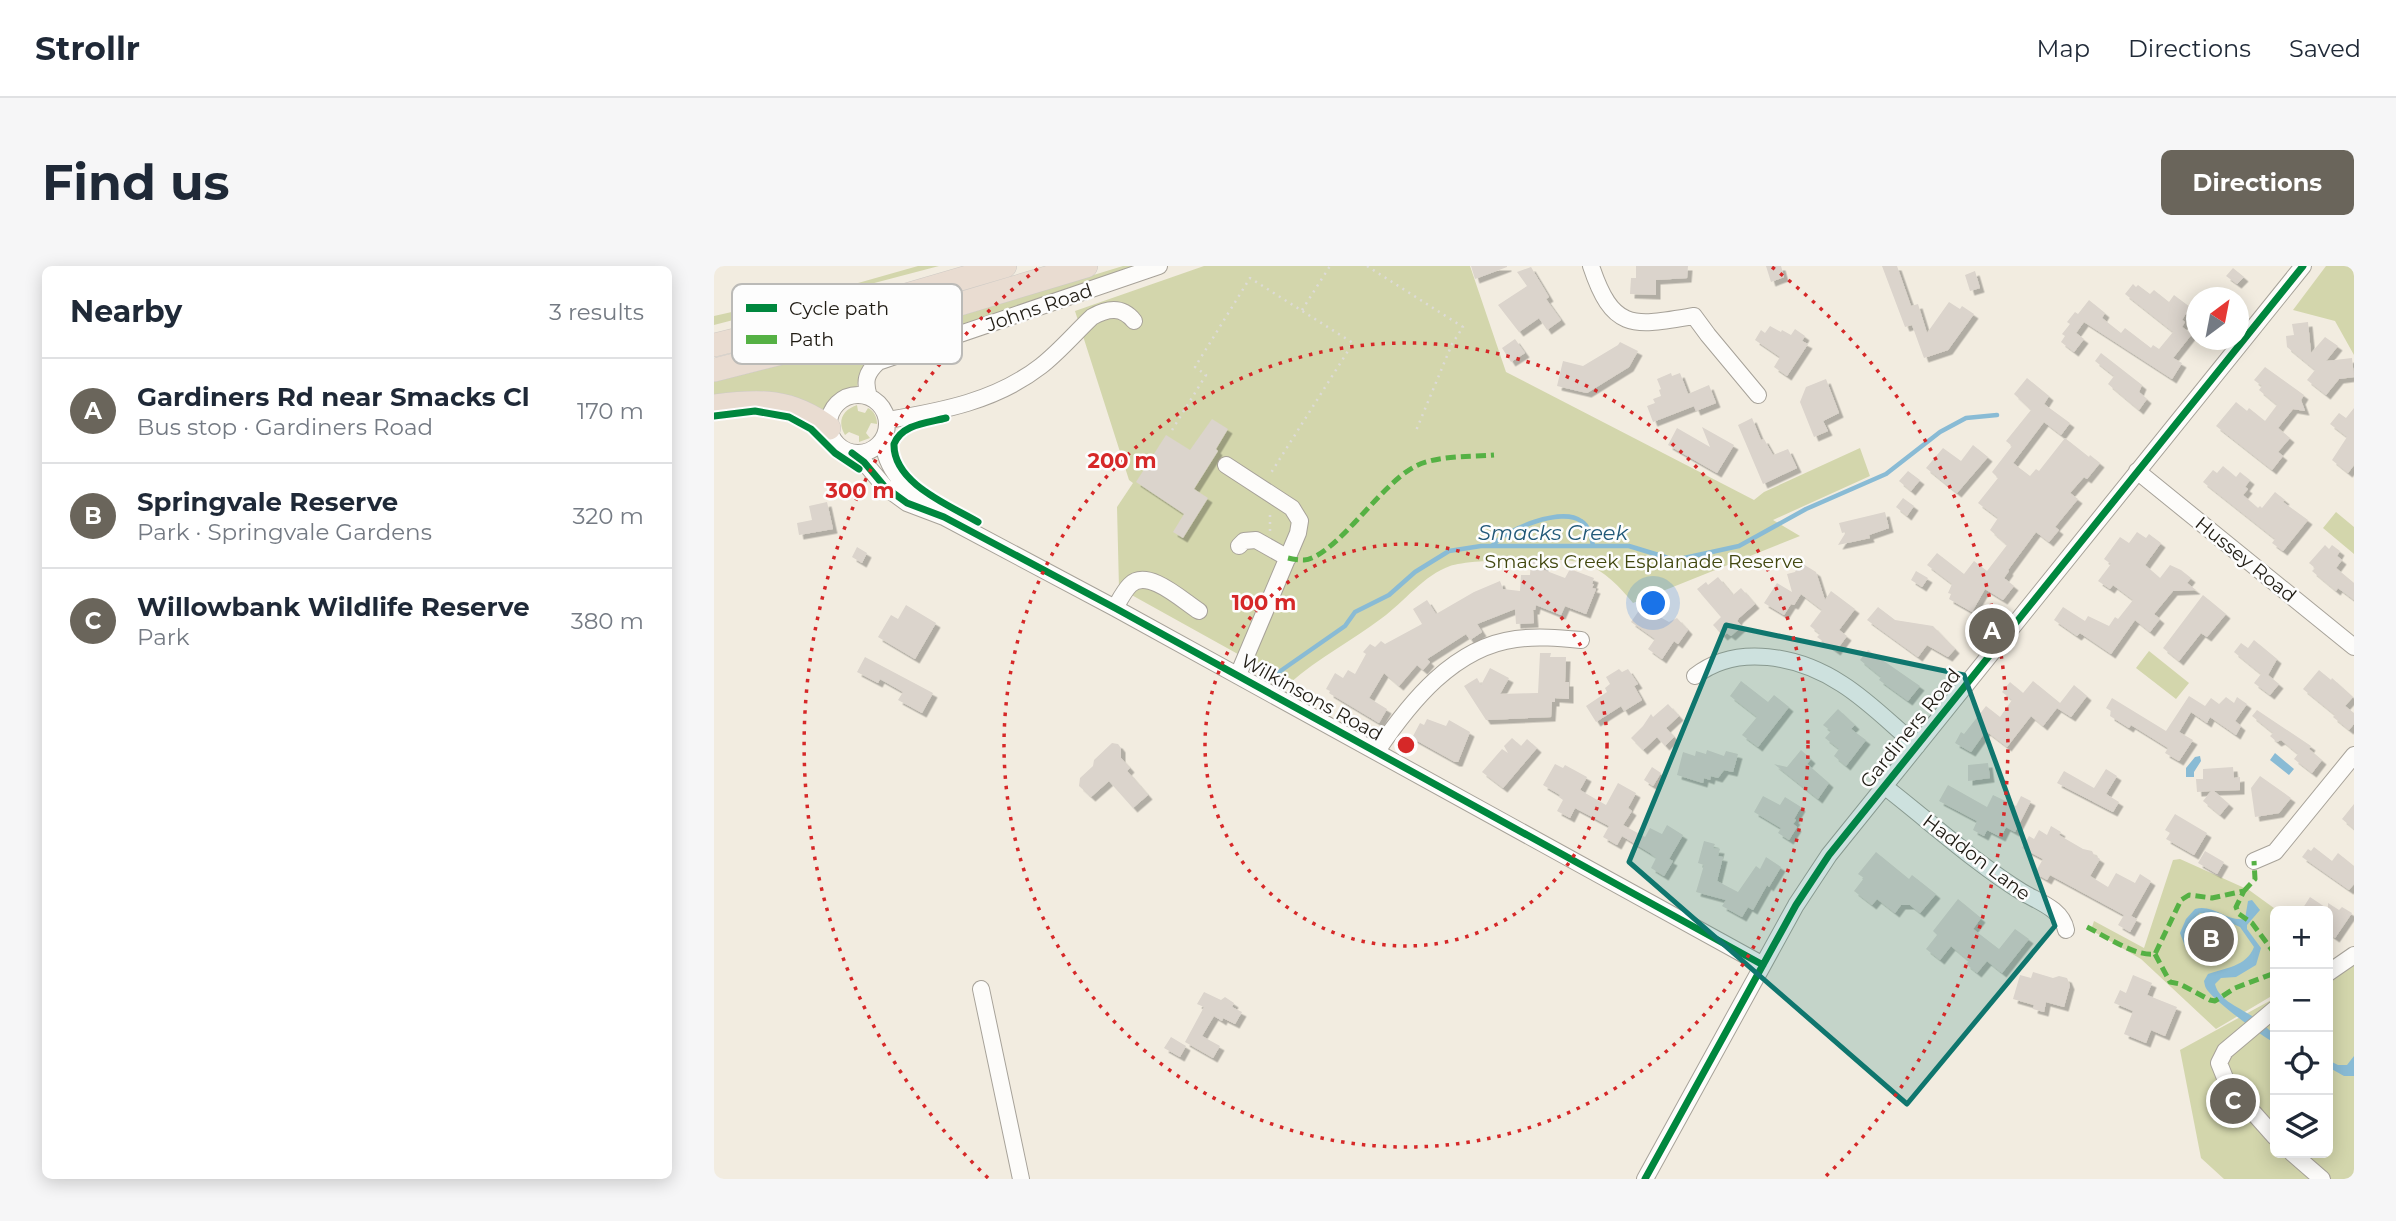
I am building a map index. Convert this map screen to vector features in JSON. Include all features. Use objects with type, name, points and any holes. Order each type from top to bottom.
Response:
[{"type":"highway","points":[[898,284],[963,266]]},
{"type":"highway","points":[[943,284],[1005,266]]},
{"type":"highway","name":"Johns Road","points":[[962,303],[1086,266]]},
{"type":"highway","points":[[714,335],[732,330]]},
{"type":"highway","points":[[714,345],[732,340]]},
{"type":"highway","name":"Johns Road","points":[[714,370],[737,364]]},
{"type":"highway","points":[[714,406],[748,401],[785,405],[802,411],[829,428]]},
{"type":"street","name":"Johns Road","points":[[962,333],[1159,266]]},
{"type":"street","points":[[1591,266],[1604,300],[1618,315],[1630,321],[1642,323],[1694,316],[1758,395]]},
{"type":"street","name":"Gardiners Road","points":[[1645,1179],[1807,887],[1829,855],[2303,266]]},
{"type":"street","points":[[888,420],[951,408],[1004,389],[1040,366],[1092,317],[1102,312],[1117,309],[1124,311],[1134,321]]},
{"type":"street","name":"Johns Road","points":[[869,397],[867,375],[876,364]]},
{"type":"street","points":[[860,395],[869,397],[882,408],[888,420],[883,440],[869,452],[852,453],[836,444],[829,428],[832,411],[844,398],[860,395]]},
{"type":"street","name":"Wilkinsons Road","points":[[883,440],[886,458],[896,477],[944,517]]},
{"type":"street","name":"Wilkinsons Road","points":[[852,453],[895,496],[907,503],[944,517],[1115,608],[1763,965]]},
{"type":"street","points":[[1226,465],[1292,508],[1300,521],[1298,533],[1238,675]]},
{"type":"street","name":"Hussey Road","points":[[2137,471],[2354,647]]},
{"type":"street","points":[[1239,547],[1250,539],[1287,558]]},
{"type":"street","points":[[1115,608],[1131,584],[1143,580],[1163,584],[1178,598],[1199,611]]},
{"type":"street","points":[[1377,751],[1433,682],[1469,654],[1515,639],[1534,637],[1581,640]]},
{"type":"street","points":[[1695,676],[1712,664],[1735,657],[1776,658],[1801,664],[1840,683],[1917,746]]},
{"type":"street","points":[[2254,861],[2275,852],[2354,755]]},
{"type":"street","name":"Haddon Lane","points":[[1884,786],[2002,878],[2055,911],[2064,921],[2066,930]]},
{"type":"street","points":[[2333,969],[2354,954]]},
{"type":"street","points":[[981,989],[1021,1179]]},
{"type":"street","points":[[2270,1013],[2225,1051],[2219,1063],[2227,1083],[2270,1131]]},
{"type":"street","points":[[2298,1158],[2322,1179]]},
{"type":"path","points":[[1302,310],[1330,266]]},
{"type":"path","points":[[1367,266],[1464,327],[1452,344],[1415,433]]},
{"type":"path","points":[[1172,430],[1206,375],[1195,367],[1251,278],[1353,343],[1266,490],[1269,534],[1264,544]]},
{"type":"highlighted area","points":[[1726,625],[1964,675],[2055,926],[1907,1104],[1629,862]]},
{"type":"green space","points":[[918,266],[939,266],[870,284],[855,284]]},
{"type":"green space","points":[[1123,266],[1146,266],[962,329],[962,315]]},
{"type":"green space","name":"Smacks Creek Esplanade Reserve","points":[[1204,266],[1470,266],[1506,372],[1754,500],[1764,492],[1860,448],[1870,476],[1773,520],[1800,536],[1633,603],[1599,570],[1584,563],[1517,560],[1450,566],[1431,576],[1390,612],[1290,683],[1119,588],[1117,507],[1133,483],[1129,480],[1075,311]]},
{"type":"green space","points":[[2326,266],[2354,266],[2354,355],[2335,321],[2293,310]]},
{"type":"green space","points":[[732,312],[732,320],[714,325],[714,316]]},
{"type":"green space","points":[[785,364],[866,364],[859,374],[857,387],[837,395],[824,412],[714,399],[714,382]]},
{"type":"green space","points":[[857,405],[858,411],[865,413],[868,408],[872,411],[877,424],[871,423],[866,433],[870,438],[859,442],[859,436],[849,432],[845,435],[841,426],[845,413]]},
{"type":"green space","points":[[2336,512],[2354,527],[2354,554],[2323,528]]},
{"type":"green space","points":[[2149,651],[2189,683],[2176,699],[2136,668]]},
{"type":"green space","points":[[2180,859],[2249,890],[2271,906],[2270,997],[2216,1029],[2141,959],[2091,930],[2094,921],[2144,948],[2173,860]]},
{"type":"green space","points":[[2354,951],[2354,1179],[2224,1179],[2201,1158],[2180,1050],[2270,1001],[2270,1158],[2333,1158],[2333,966]]},
{"type":"water","points":[[2275,753],[2294,769],[2289,775],[2270,760]]},
{"type":"water","points":[[2200,756],[2201,761],[2194,777],[2186,777],[2186,768],[2195,757]]},
{"type":"water","points":[[2252,900],[2260,910],[2247,925],[2261,948],[2256,965],[2236,977],[2221,978],[2215,984],[2221,996],[2270,1031],[2270,1040],[2229,1011],[2212,996],[2205,985],[2208,974],[2234,966],[2250,954],[2254,947],[2240,927],[2215,916],[2200,913],[2190,926],[2192,950],[2186,949],[2180,933],[2186,919],[2195,909],[2208,909],[2232,918],[2245,919],[2248,901]]},
{"type":"water","points":[[2354,1056],[2354,1076],[2344,1076],[2333,1070],[2333,1062],[2347,1065]]},
{"type":"building","points":[[1471,266],[1507,266],[1507,267],[1475,279]]},
{"type":"building","points":[[1636,266],[1688,266],[1687,278],[1656,280],[1656,295],[1630,294],[1631,278],[1636,278]]},
{"type":"building","points":[[1766,266],[1781,266],[1784,277],[1771,282]]},
{"type":"building","points":[[1882,266],[1897,266],[1911,306],[1918,304],[1927,333],[1949,302],[1974,314],[1948,350],[1924,358],[1912,325],[1905,327]]},
{"type":"building","points":[[1531,267],[1549,297],[1546,299],[1561,320],[1547,330],[1539,318],[1519,332],[1498,305],[1527,286],[1517,272]]},
{"type":"building","points":[[2233,268],[2244,277],[2237,284],[2226,276]]},
{"type":"building","points":[[1975,271],[1980,288],[1970,291],[1965,275]]},
{"type":"building","points":[[2133,284],[2150,294],[2154,290],[2169,302],[2174,295],[2186,304],[2182,327],[2186,330],[2186,342],[2173,358],[2182,363],[2172,379],[2084,322],[2076,333],[2084,339],[2074,352],[2061,342],[2065,336],[2062,334],[2070,324],[2067,322],[2075,312],[2078,314],[2089,300],[2105,313],[2102,318],[2121,333],[2125,328],[2151,348],[2153,345],[2159,349],[2173,332],[2125,294]]},
{"type":"building","points":[[2308,322],[2311,353],[2325,337],[2338,346],[2326,361],[2352,358],[2354,377],[2339,379],[2326,395],[2307,380],[2315,370],[2287,347],[2286,336],[2294,335],[2292,324]]},
{"type":"building","points":[[1770,326],[1791,335],[1795,329],[1805,336],[1802,341],[1808,344],[1787,376],[1774,367],[1780,357],[1755,340],[1761,330],[1765,333]]},
{"type":"building","points":[[1515,339],[1525,353],[1511,362],[1502,348]]},
{"type":"building","points":[[1620,342],[1638,351],[1629,367],[1587,393],[1557,386],[1563,361],[1583,366]]},
{"type":"building","points":[[2101,353],[2142,385],[2139,392],[2147,399],[2139,410],[2108,384],[2114,376],[2095,361]]},
{"type":"building","points":[[2265,367],[2304,395],[2301,400],[2305,411],[2293,409],[2278,428],[2290,438],[2278,452],[2283,456],[2272,470],[2216,426],[2236,402],[2247,411],[2249,408],[2265,421],[2277,405],[2259,390],[2262,386],[2254,380]]},
{"type":"building","points":[[1671,373],[1672,376],[1680,373],[1688,394],[1709,385],[1716,403],[1696,411],[1694,406],[1653,422],[1647,406],[1655,403],[1653,399],[1661,396],[1657,379]]},
{"type":"building","points":[[2027,378],[2049,396],[2044,404],[2070,423],[2061,435],[2044,422],[2013,463],[2030,476],[2036,469],[2039,471],[2065,438],[2100,463],[2087,479],[2084,477],[2070,493],[2078,499],[2055,527],[2059,530],[2049,542],[2036,532],[2008,570],[2004,578],[2014,586],[2003,600],[1985,589],[1972,612],[1949,599],[1951,594],[1948,593],[1952,584],[1927,565],[1937,553],[1964,574],[1974,561],[1987,571],[2007,545],[1990,530],[1998,518],[1978,503],[1998,478],[1992,472],[2012,446],[2006,441],[2031,410],[2014,394]]},
{"type":"building","points":[[1826,379],[1839,413],[1823,421],[1828,431],[1814,437],[1800,402],[1806,387]]},
{"type":"building","points":[[2354,408],[2354,465],[2348,473],[2332,460],[2347,437],[2330,424],[2339,413],[2346,418]]},
{"type":"building","points":[[1752,418],[1761,440],[1764,439],[1773,455],[1788,449],[1797,468],[1763,484],[1738,425]]},
{"type":"building","points":[[1212,419],[1228,429],[1216,449],[1218,451],[1194,489],[1208,498],[1183,538],[1173,532],[1184,514],[1136,482],[1166,435],[1190,450]]},
{"type":"building","points":[[1702,427],[1734,445],[1717,473],[1668,445],[1677,428],[1710,447]]},
{"type":"building","points":[[1973,445],[1988,457],[1957,493],[1926,468],[1943,448],[1961,461]]},
{"type":"building","points":[[2223,466],[2236,477],[2240,472],[2250,480],[2243,495],[2258,508],[2262,508],[2275,492],[2285,500],[2283,502],[2308,520],[2283,551],[2272,543],[2275,539],[2203,482],[2213,470],[2217,473]]},
{"type":"building","points":[[1908,471],[1920,480],[1911,491],[1899,481]]},
{"type":"building","points":[[1903,498],[1914,506],[1907,516],[1896,507]]},
{"type":"building","points":[[827,502],[833,529],[799,535],[797,523],[812,520],[809,506]]},
{"type":"building","points":[[1885,512],[1889,528],[1869,535],[1870,538],[1838,545],[1846,532],[1842,533],[1839,523]]},
{"type":"building","points":[[2137,532],[2146,538],[2149,534],[2161,543],[2145,565],[2160,578],[2170,565],[2181,570],[2191,578],[2187,583],[2196,590],[2173,591],[2154,614],[2160,619],[2150,632],[2135,620],[2111,654],[2080,633],[2077,636],[2054,620],[2063,607],[2085,621],[2088,616],[2109,626],[2115,617],[2118,619],[2133,600],[2113,585],[2110,589],[2098,581],[2111,564],[2104,559],[2120,537],[2129,543]]},
{"type":"building","points":[[2325,545],[2329,549],[2332,545],[2340,551],[2337,556],[2342,560],[2336,568],[2354,583],[2354,600],[2338,588],[2336,591],[2312,571],[2315,568],[2309,563]]},
{"type":"building","points":[[857,547],[867,553],[862,563],[852,557]]},
{"type":"building","points":[[1531,561],[1544,562],[1544,570],[1565,578],[1570,569],[1594,578],[1592,588],[1596,589],[1586,614],[1565,606],[1561,615],[1536,605],[1533,610],[1534,623],[1516,624],[1515,609],[1477,624],[1482,632],[1470,640],[1466,634],[1427,659],[1430,662],[1423,670],[1417,665],[1399,686],[1384,673],[1369,698],[1387,709],[1379,723],[1326,689],[1335,673],[1343,678],[1348,670],[1355,674],[1366,654],[1363,652],[1370,644],[1375,647],[1381,641],[1385,644],[1422,624],[1413,609],[1427,600],[1436,614],[1474,592],[1500,581],[1503,589],[1520,591],[1521,575],[1530,575]]},
{"type":"building","points":[[1803,564],[1816,572],[1825,600],[1831,591],[1855,609],[1839,630],[1847,636],[1836,651],[1817,637],[1820,634],[1810,626],[1822,610],[1801,594],[1784,615],[1764,603],[1777,583],[1792,592],[1787,574],[1795,572],[1798,566]]},
{"type":"building","points":[[1916,571],[1928,578],[1922,587],[1911,580]]},
{"type":"building","points":[[1718,577],[1733,595],[1741,588],[1755,604],[1739,618],[1737,621],[1742,626],[1731,636],[1727,633],[1723,636],[1713,625],[1721,617],[1697,589]]},
{"type":"building","points":[[2203,595],[2226,614],[2207,637],[2201,633],[2179,661],[2163,648]]},
{"type":"building","points":[[906,605],[936,623],[915,659],[878,637],[891,615],[898,619]]},
{"type":"building","points":[[1878,607],[1895,620],[1933,626],[1955,649],[1948,657],[1927,645],[1918,657],[1867,620]]},
{"type":"building","points":[[1640,609],[1669,622],[1677,618],[1688,630],[1678,644],[1674,641],[1662,659],[1648,649],[1655,639],[1631,622]]},
{"type":"building","points":[[2254,640],[2277,659],[2268,675],[2279,684],[2270,695],[2254,683],[2261,674],[2234,652],[2241,643],[2248,648]]},
{"type":"building","points":[[1868,650],[1920,686],[1908,701],[1879,680],[1881,677],[1860,660]]},
{"type":"building","points":[[1540,653],[1551,653],[1550,657],[1566,657],[1565,682],[1569,682],[1569,699],[1555,698],[1555,702],[1552,702],[1551,717],[1486,720],[1464,686],[1477,678],[1481,685],[1490,668],[1509,678],[1500,694],[1538,693]]},
{"type":"building","points":[[865,657],[933,693],[922,713],[898,700],[903,692],[880,679],[878,683],[857,672]]},
{"type":"building","points":[[1619,669],[1622,672],[1628,669],[1638,684],[1634,686],[1642,700],[1624,711],[1621,706],[1596,722],[1586,706],[1607,692],[1605,688],[1610,684],[1606,677]]},
{"type":"building","points":[[2319,670],[2353,697],[2345,706],[2354,713],[2354,724],[2349,730],[2303,689]]},
{"type":"building","points":[[1741,681],[1768,702],[1774,695],[1789,707],[1758,747],[1742,735],[1757,717],[1730,696]]},
{"type":"building","points":[[2033,681],[2060,703],[2074,685],[2087,696],[2071,717],[2057,708],[2043,726],[2031,716],[2007,747],[1986,731],[1971,752],[1955,743],[1961,732],[1964,734],[1986,706],[2000,717],[2012,700],[2002,692],[2010,682],[2023,693]]},
{"type":"building","points":[[2189,696],[2205,706],[2211,698],[2219,704],[2226,697],[2234,703],[2237,697],[2247,704],[2235,721],[2241,726],[2236,735],[2210,717],[2207,723],[2191,712],[2179,732],[2193,740],[2179,761],[2165,753],[2168,748],[2131,725],[2129,728],[2110,716],[2111,711],[2106,708],[2112,698],[2166,731]]},
{"type":"building","points":[[1668,704],[1679,716],[1666,728],[1674,737],[1665,746],[1657,737],[1643,750],[1631,738],[1651,714],[1653,717]]},
{"type":"building","points":[[1838,709],[1855,725],[1851,729],[1866,740],[1846,766],[1834,756],[1839,749],[1825,738],[1831,731],[1823,725]]},
{"type":"building","points":[[2257,710],[2311,746],[2309,749],[2322,760],[2312,773],[2294,759],[2298,754],[2281,740],[2277,742],[2270,736],[2273,733],[2252,716]]},
{"type":"building","points":[[1427,719],[1446,726],[1449,720],[1470,732],[1458,762],[1412,738],[1420,723],[1424,725]]},
{"type":"building","points":[[1512,738],[1521,746],[1527,739],[1537,748],[1503,788],[1482,772],[1502,749],[1508,753],[1504,746]]},
{"type":"building","points":[[1112,743],[1121,748],[1121,758],[1130,768],[1127,771],[1148,795],[1133,808],[1109,781],[1091,797],[1079,786],[1080,778]]},
{"type":"building","points":[[1707,750],[1724,756],[1726,751],[1738,754],[1733,772],[1724,770],[1718,778],[1704,778],[1703,783],[1677,775],[1683,752],[1695,756],[1696,751],[1706,754]]},
{"type":"building","points":[[1801,750],[1811,759],[1807,764],[1829,783],[1818,799],[1774,764],[1787,767]]},
{"type":"building","points":[[1988,763],[1990,778],[1968,781],[1968,765]]},
{"type":"building","points":[[1555,764],[1563,768],[1565,765],[1587,777],[1580,790],[1606,805],[1618,783],[1636,793],[1628,808],[1632,811],[1623,825],[1645,837],[1650,828],[1662,834],[1667,825],[1683,835],[1669,859],[1673,861],[1664,876],[1651,868],[1656,858],[1650,853],[1622,836],[1617,845],[1603,837],[1609,826],[1575,808],[1570,818],[1557,811],[1563,800],[1560,795],[1543,785]]},
{"type":"building","points":[[1652,767],[1661,773],[1653,786],[1644,780]]},
{"type":"building","points":[[2233,767],[2234,778],[2240,777],[2240,790],[2214,791],[2229,804],[2220,815],[2203,801],[2211,791],[2197,792],[2196,779],[2203,779],[2203,769]]},
{"type":"building","points":[[2106,769],[2117,776],[2106,794],[2119,802],[2113,812],[2057,783],[2064,771],[2094,788]]},
{"type":"building","points":[[2260,776],[2291,798],[2279,813],[2255,817],[2251,788]]},
{"type":"building","points":[[1948,785],[1987,807],[1993,795],[2016,806],[2021,796],[2031,801],[2015,832],[2006,827],[2001,837],[1987,830],[1984,836],[1973,830],[1977,821],[1939,801]]},
{"type":"building","points":[[1763,796],[1780,805],[1785,797],[1801,807],[1793,824],[1797,827],[1789,840],[1778,833],[1781,828],[1754,812]]},
{"type":"building","points":[[2354,804],[2354,829],[2342,819]]},
{"type":"building","points":[[2175,814],[2207,833],[2194,855],[2166,839],[2170,833],[2165,830]]},
{"type":"building","points":[[2051,826],[2061,832],[2059,835],[2083,849],[2092,851],[2100,859],[2090,876],[2108,887],[2116,873],[2135,883],[2140,874],[2151,881],[2131,916],[2137,919],[2130,932],[2118,925],[2124,915],[2050,875],[2047,880],[2035,873],[2043,859],[2022,848],[2029,836],[2034,839],[2039,830],[2047,835]]},
{"type":"building","points":[[1704,841],[1715,844],[1713,848],[1720,849],[1718,856],[1723,857],[1717,881],[1738,892],[1756,866],[1760,869],[1766,857],[1781,867],[1753,910],[1748,907],[1742,917],[1722,906],[1726,900],[1696,892],[1704,865],[1698,863]]},
{"type":"building","points":[[2314,847],[2332,861],[2338,853],[2354,866],[2354,884],[2349,890],[2302,857],[2308,849],[2311,851]]},
{"type":"building","points":[[2205,851],[2224,862],[2217,874],[2198,863]]},
{"type":"building","points":[[1876,852],[1909,879],[1912,875],[1936,894],[1920,913],[1910,905],[1901,905],[1895,913],[1877,899],[1872,905],[1854,891],[1864,878],[1858,874]]},
{"type":"building","points":[[2310,897],[2324,906],[2304,906]]},
{"type":"building","points":[[1958,899],[1981,918],[1973,929],[1999,949],[2015,929],[2029,939],[2002,973],[1987,961],[1977,973],[1966,964],[1969,961],[1951,946],[1940,960],[1926,949],[1937,935],[1933,931]]},
{"type":"building","points":[[2333,906],[2339,910],[2342,907],[2352,913],[2335,938]]},
{"type":"building","points":[[2033,972],[2053,978],[2067,978],[2070,985],[2064,1007],[2046,1002],[2044,1012],[2033,1009],[2034,1005],[2013,999],[2020,975],[2031,978]]},
{"type":"building","points":[[2133,975],[2152,983],[2147,995],[2177,1007],[2165,1036],[2151,1030],[2146,1043],[2124,1034],[2133,1011],[2114,1003],[2120,990],[2126,993]]},
{"type":"building","points":[[1204,992],[1221,1000],[1225,997],[1234,1003],[1232,1007],[1242,1012],[1235,1024],[1214,1016],[1202,1036],[1220,1046],[1213,1058],[1185,1042],[1204,1007],[1197,1004]]},
{"type":"building","points":[[1171,1037],[1186,1046],[1180,1057],[1164,1048]]},
{"type":"waterway","name":"Smacks Creek","points":[[1279,672],[1345,626],[1355,612],[1389,595],[1415,572],[1449,551],[1481,546],[1629,546],[1675,560],[1739,546],[1806,509],[1886,474],[1940,432],[1966,418],[1997,415]]},
{"type":"waterway","points":[[1493,545],[1522,527],[1548,518],[1561,517],[1572,517],[1584,523],[1593,545]]},
{"type":"marked path","points":[[1288,558],[1304,560],[1329,547],[1387,489],[1414,467],[1442,458],[1494,455]]},
{"type":"marked path","points":[[2244,891],[2255,879],[2254,861]]},
{"type":"marked path","points":[[2087,927],[2130,949],[2155,954],[2181,900],[2189,895],[2212,898],[2244,891],[2236,907],[2239,914],[2252,923],[2270,947]]},
{"type":"marked path","points":[[2155,954],[2170,982],[2215,1001],[2235,988],[2270,975]]},
{"type":"cycle path","points":[[1645,1179],[1796,905],[1829,855],[2303,266]]},
{"type":"cycle path","points":[[714,416],[755,411],[789,417],[811,429],[835,453],[859,469]]},
{"type":"cycle path","points":[[946,418],[916,425],[903,432],[894,444],[896,458],[912,481],[938,500],[978,522]]},
{"type":"cycle path","points":[[852,453],[864,462],[885,487],[907,503],[944,517],[1115,608],[1763,965]]},
{"type":"place","name":"Gardiners Rd near Smacks Cl","points":[[1992,631]]},
{"type":"place","name":"Springvale Reserve","points":[[2211,939]]},
{"type":"place","name":"Willowbank Wildlife Reserve","points":[[2233,1101]]}]
